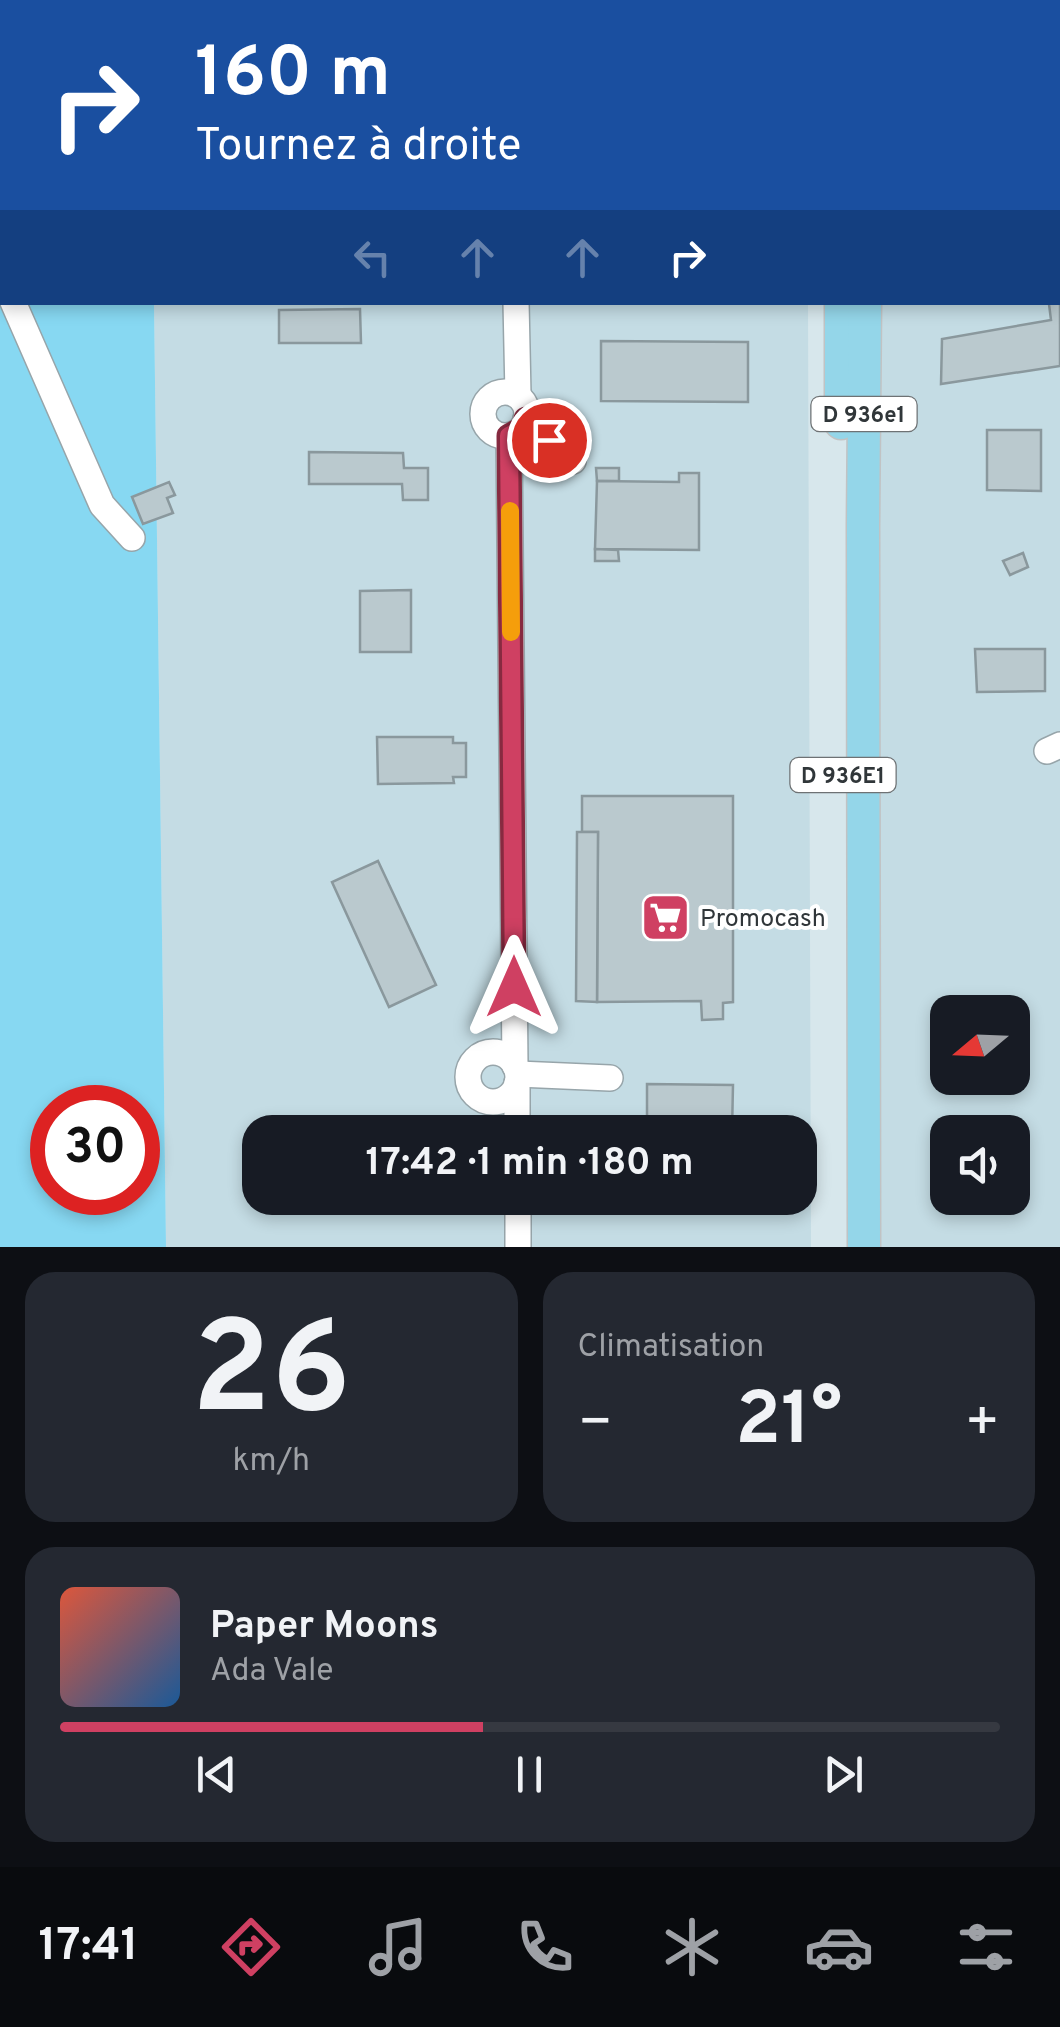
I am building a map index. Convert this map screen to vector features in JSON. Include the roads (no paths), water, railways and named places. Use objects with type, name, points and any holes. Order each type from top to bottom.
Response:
[{"type":"main road","name":"D 936E1","points":[[841,305],[844,1247]]},
{"type":"main road","name":"D 936e1","points":[[862,525],[864,305]]},
{"type":"main road","name":"D 936E1","points":[[862,525],[864,1247]]},
{"type":"street","points":[[14,305],[102,505],[132,538]]},
{"type":"street","points":[[516,305],[518,1115]]},
{"type":"street","points":[[518,417],[573,461]]},
{"type":"street","points":[[517,1074],[610,1078]]},
{"type":"street","points":[[518,1215],[518,1247]]},
{"type":"place","name":"Promocash","points":[[665,917]]}]
